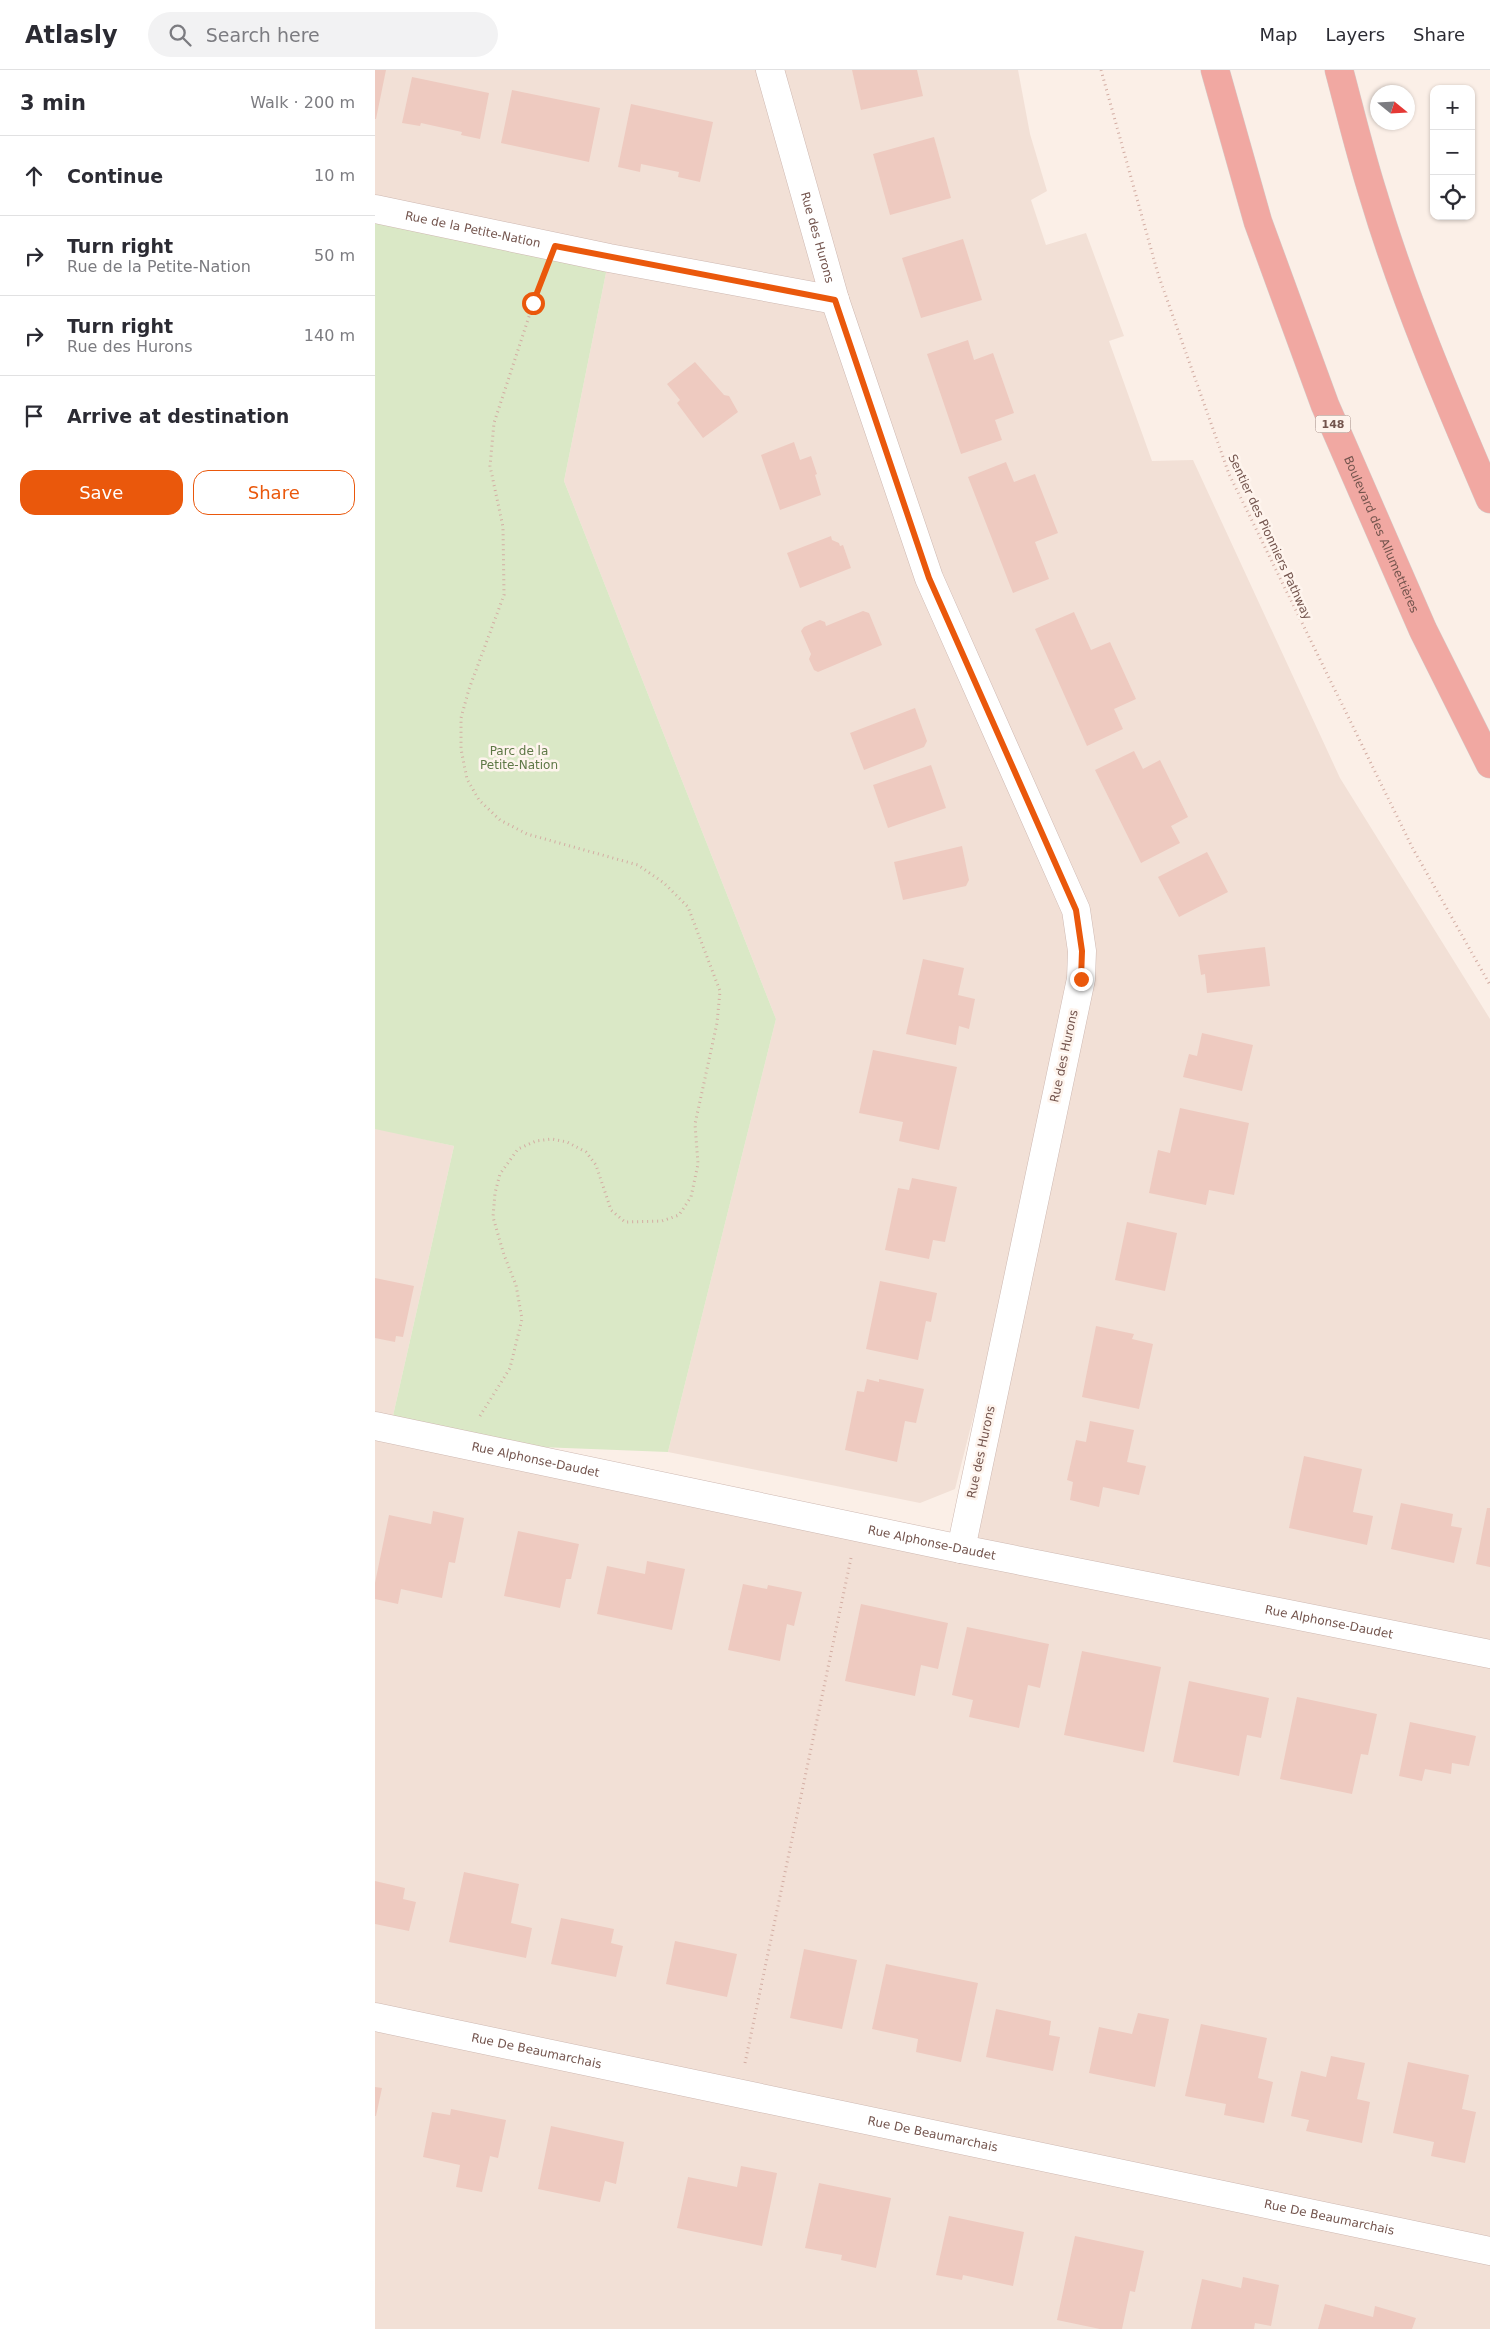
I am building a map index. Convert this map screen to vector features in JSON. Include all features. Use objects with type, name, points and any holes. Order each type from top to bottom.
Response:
[{"type":"highway","name":"Boulevard des Allumettières","points":[[1215,70],[1258,222],[1325,405],[1423,630],[1490,764]]},
{"type":"highway","points":[[1339,70],[1373,195],[1407,295],[1447,398],[1490,499]]},
{"type":"street","name":"Rue des Hurons","points":[[769,70],[835,300],[929,578],[1076,910],[1082,951],[1081,979],[961,1549]]},
{"type":"street","name":"Rue de la Petite-Nation","points":[[375,209],[835,300]]},
{"type":"street","name":"Rue Alphonse-Daudet","points":[[375,1426],[858,1528],[1490,1654]]},
{"type":"street","name":"Rue De Beaumarchais","points":[[375,2017],[1490,2251]]},
{"type":"path","name":"Sentier des Pionniers Pathway","points":[[1101,70],[1158,274],[1229,474],[1412,847],[1490,985]]},
{"type":"path","points":[[463,1444],[510,1368],[522,1319],[516,1285],[504,1255],[493,1217],[495,1193],[500,1174],[518,1149],[536,1141],[552,1139],[567,1142],[586,1152],[596,1166],[611,1210],[625,1222],[662,1221],[679,1215],[691,1197],[695,1184],[698,1164],[695,1124],[717,1023],[720,990],[688,908],[664,883],[638,865],[527,834],[500,820],[479,800],[467,779],[461,749],[461,718],[469,689],[504,595],[503,527],[491,466],[494,423],[540,282],[555,246]]},
{"type":"path","points":[[739,2094],[858,1528]]},
{"type":"shaded area","points":[[375,70],[1018,70],[1030,134],[1047,191],[1031,200],[1046,245],[1086,233],[1124,336],[1109,341],[1152,461],[1193,460],[1340,778],[1490,1019],[1490,2329],[375,2329],[375,1128],[454,1146],[390,1429],[961,1549],[1056,1091],[955,1489],[920,1503],[668,1452],[776,1019],[564,481],[609,258],[375,209]]},
{"type":"green space","name":"Parc de la Petite-Nation","points":[[375,209],[609,258],[564,481],[776,1019],[668,1452],[463,1444],[390,1429],[454,1146],[375,1129]]},
{"type":"building","points":[[375,70],[386,70],[376,119],[375,119]]},
{"type":"building","points":[[852,70],[917,70],[923,96],[861,110]]},
{"type":"building","points":[[412,77],[489,93],[480,139],[461,135],[462,132],[421,123],[420,126],[402,123]]},
{"type":"building","points":[[512,90],[600,108],[589,162],[501,143]]},
{"type":"building","points":[[631,104],[713,122],[700,182],[678,177],[679,172],[641,164],[640,172],[618,167]]},
{"type":"building","points":[[934,137],[951,198],[890,215],[873,154]]},
{"type":"building","points":[[963,239],[982,300],[921,318],[902,258]]},
{"type":"building","points":[[968,340],[974,360],[993,353],[1014,413],[995,420],[1002,440],[961,454],[927,354]]},
{"type":"building","points":[[695,362],[724,395],[729,396],[738,412],[703,438],[677,403],[680,400],[667,384]]},
{"type":"building","points":[[794,442],[800,460],[811,456],[821,495],[780,510],[761,455]]},
{"type":"building","points":[[1006,462],[1014,482],[1035,474],[1058,533],[1035,542],[1049,579],[1013,593],[968,477]]},
{"type":"building","points":[[831,536],[832,540],[839,543],[840,546],[843,545],[851,568],[800,588],[787,553]]},
{"type":"building","points":[[863,611],[869,613],[882,645],[818,672],[814,670],[809,659],[811,654],[801,631],[804,627],[820,620],[825,622],[826,626]]},
{"type":"building","points":[[1074,612],[1091,650],[1110,642],[1136,699],[1114,709],[1123,729],[1087,746],[1035,629]]},
{"type":"building","points":[[915,708],[927,741],[924,747],[864,770],[850,733]]},
{"type":"building","points":[[1134,751],[1143,769],[1160,760],[1188,817],[1171,826],[1180,843],[1141,863],[1095,770]]},
{"type":"building","points":[[931,765],[946,808],[888,828],[873,785]]},
{"type":"building","points":[[962,846],[969,880],[966,886],[903,900],[894,862]]},
{"type":"building","points":[[1207,852],[1228,892],[1179,917],[1158,877]]},
{"type":"building","points":[[1265,947],[1270,986],[1207,993],[1205,974],[1201,975],[1198,955]]},
{"type":"building","points":[[923,959],[964,968],[958,995],[975,999],[969,1029],[959,1026],[956,1045],[906,1034]]},
{"type":"building","points":[[1202,1033],[1253,1045],[1242,1091],[1183,1077],[1189,1054],[1197,1056]]},
{"type":"building","points":[[873,1050],[957,1067],[939,1150],[899,1141],[903,1122],[859,1113]]},
{"type":"building","points":[[1180,1108],[1249,1123],[1234,1195],[1209,1190],[1206,1205],[1149,1193],[1158,1150],[1170,1153]]},
{"type":"building","points":[[912,1178],[957,1187],[945,1242],[933,1240],[929,1259],[885,1250],[898,1188],[909,1190]]},
{"type":"building","points":[[1127,1222],[1177,1233],[1165,1291],[1115,1280]]},
{"type":"building","points":[[375,1278],[414,1286],[403,1337],[396,1336],[395,1342],[375,1338]]},
{"type":"building","points":[[880,1281],[937,1293],[931,1322],[926,1321],[918,1360],[866,1349]]},
{"type":"building","points":[[1096,1326],[1134,1334],[1132,1339],[1153,1344],[1139,1409],[1082,1397]]},
{"type":"building","points":[[867,1379],[879,1382],[879,1379],[924,1389],[916,1423],[905,1421],[897,1462],[845,1450],[857,1391],[864,1392]]},
{"type":"building","points":[[1090,1421],[1134,1430],[1127,1462],[1146,1466],[1139,1495],[1103,1487],[1099,1507],[1070,1500],[1073,1482],[1067,1480],[1076,1440],[1086,1442]]},
{"type":"building","points":[[1304,1456],[1362,1469],[1353,1512],[1373,1516],[1367,1545],[1289,1528]]},
{"type":"building","points":[[1401,1503],[1453,1514],[1451,1526],[1462,1528],[1454,1563],[1391,1549]]},
{"type":"building","points":[[1487,1508],[1490,1508],[1490,1567],[1476,1564]]},
{"type":"building","points":[[433,1511],[464,1518],[455,1563],[449,1562],[442,1598],[401,1589],[398,1604],[375,1599],[375,1583],[389,1515],[431,1524]]},
{"type":"building","points":[[518,1531],[579,1544],[571,1579],[566,1579],[560,1608],[504,1596]]},
{"type":"building","points":[[647,1561],[685,1569],[672,1630],[597,1614],[607,1566],[645,1574]]},
{"type":"building","points":[[743,1584],[767,1589],[768,1585],[802,1592],[794,1626],[787,1624],[780,1661],[728,1650]]},
{"type":"building","points":[[861,1604],[948,1623],[938,1669],[921,1665],[915,1696],[845,1681]]},
{"type":"building","points":[[967,1627],[1049,1644],[1040,1688],[1028,1685],[1019,1728],[969,1717],[973,1700],[952,1695]]},
{"type":"building","points":[[1082,1651],[1161,1667],[1144,1752],[1064,1735]]},
{"type":"building","points":[[1189,1681],[1269,1698],[1261,1738],[1247,1735],[1239,1776],[1173,1762]]},
{"type":"building","points":[[1297,1697],[1377,1714],[1368,1755],[1361,1754],[1352,1794],[1280,1779]]},
{"type":"building","points":[[1410,1722],[1476,1736],[1469,1766],[1452,1763],[1451,1774],[1425,1769],[1422,1781],[1399,1776]]},
{"type":"building","points":[[464,1872],[519,1884],[511,1923],[532,1928],[526,1958],[449,1942]]},
{"type":"building","points":[[375,1881],[405,1888],[403,1899],[416,1902],[409,1931],[375,1924]]},
{"type":"building","points":[[561,1918],[614,1929],[611,1943],[623,1946],[616,1977],[551,1964]]},
{"type":"building","points":[[675,1941],[737,1954],[727,1997],[666,1984]]},
{"type":"building","points":[[804,1949],[857,1960],[842,2029],[790,2018]]},
{"type":"building","points":[[886,1964],[978,1983],[961,2062],[916,2052],[918,2039],[872,2029]]},
{"type":"building","points":[[996,2009],[1051,2021],[1049,2035],[1060,2037],[1053,2071],[986,2057]]},
{"type":"building","points":[[1138,2013],[1169,2019],[1155,2087],[1089,2073],[1099,2027],[1132,2034]]},
{"type":"building","points":[[1201,2024],[1267,2038],[1258,2078],[1273,2082],[1264,2123],[1224,2115],[1226,2104],[1185,2096]]},
{"type":"building","points":[[1331,2056],[1365,2063],[1357,2099],[1370,2102],[1362,2143],[1306,2131],[1309,2120],[1291,2116],[1301,2071],[1326,2077]]},
{"type":"building","points":[[1408,2062],[1469,2075],[1462,2109],[1476,2112],[1465,2163],[1431,2156],[1434,2142],[1393,2133]]},
{"type":"building","points":[[375,2087],[382,2088],[376,2116],[375,2116]]},
{"type":"building","points":[[451,2109],[506,2120],[498,2158],[490,2156],[482,2192],[456,2187],[460,2165],[423,2157],[432,2112],[450,2115]]},
{"type":"building","points":[[551,2126],[624,2142],[616,2184],[605,2181],[600,2202],[538,2189]]},
{"type":"building","points":[[741,2166],[777,2173],[762,2246],[677,2228],[688,2177],[737,2187]]},
{"type":"building","points":[[819,2183],[891,2198],[876,2268],[841,2260],[842,2255],[805,2248]]},
{"type":"building","points":[[949,2216],[1024,2232],[1013,2286],[963,2275],[962,2280],[936,2275]]},
{"type":"building","points":[[1075,2236],[1144,2251],[1135,2292],[1130,2291],[1122,2329],[1100,2329],[1057,2320]]},
{"type":"building","points":[[1243,2277],[1279,2285],[1271,2326],[1255,2323],[1254,2329],[1191,2329],[1202,2279],[1241,2288]]},
{"type":"building","points":[[1325,2304],[1373,2317],[1375,2306],[1416,2318],[1412,2329],[1318,2329]]},
{"type":"route","points":[[533,303],[555,246],[609,258],[835,300],[929,578],[1076,910],[1082,951],[1081,979]]}]
